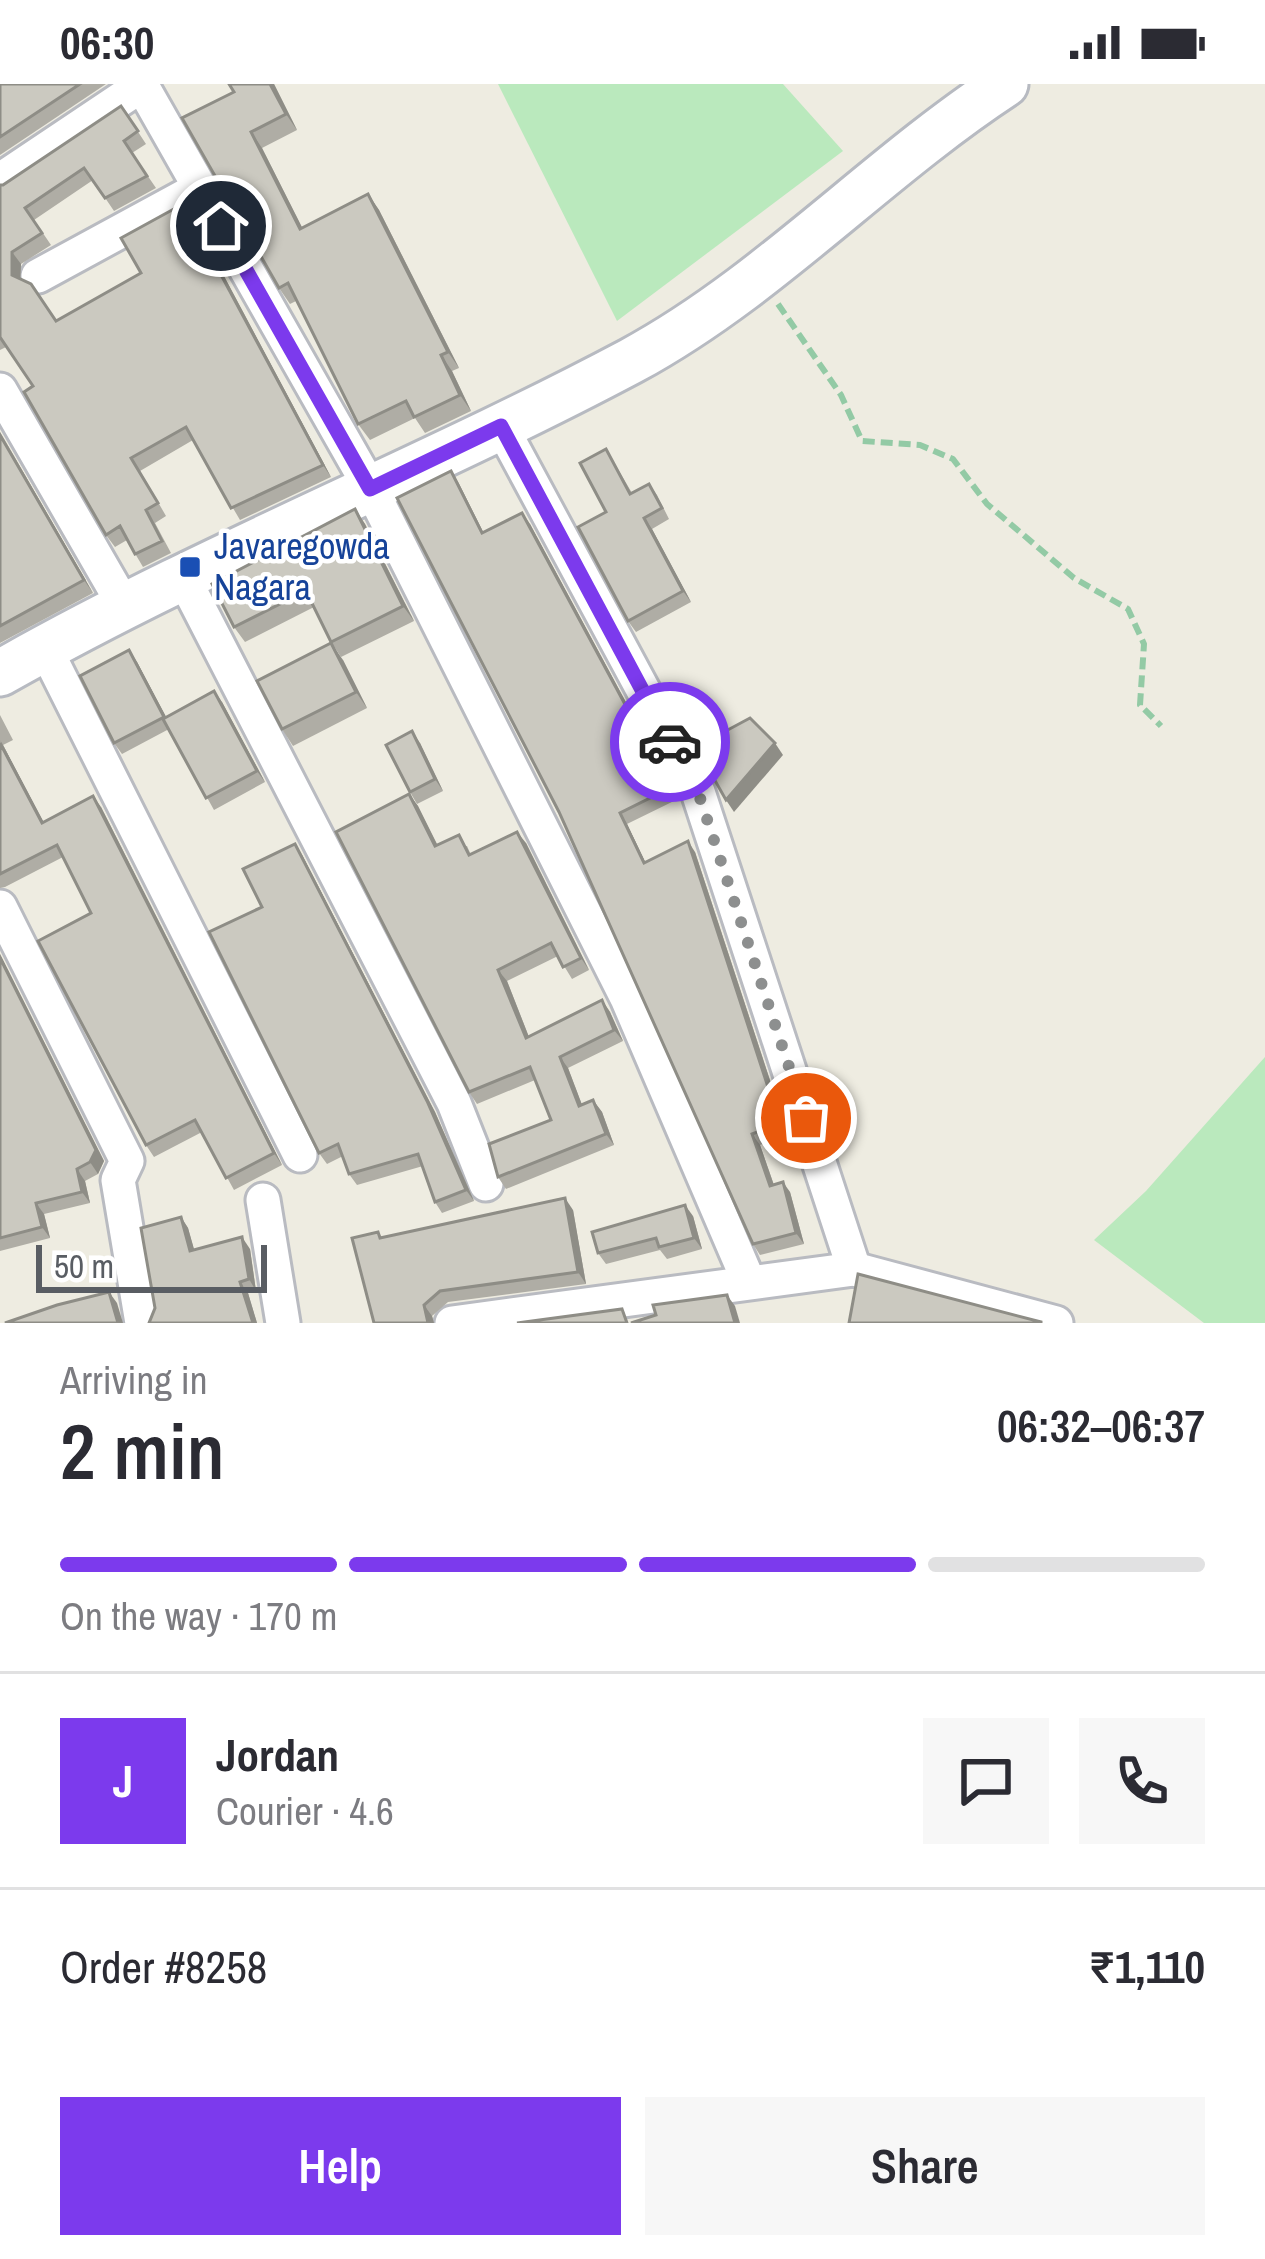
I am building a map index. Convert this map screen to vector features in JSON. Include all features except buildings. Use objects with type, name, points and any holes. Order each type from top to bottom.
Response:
[{"type":"street","points":[[0,180],[141,84],[370,489],[627,998],[748,1280]]},
{"type":"street","points":[[301,1155],[14,661],[634,359],[758,278],[1005,84]]},
{"type":"street","points":[[38,276],[200,188]]},
{"type":"street","points":[[0,390],[125,607]]},
{"type":"street","points":[[501,426],[698,792],[854,1269]]},
{"type":"street","points":[[183,577],[454,1102],[486,1184]]},
{"type":"street","points":[[0,907],[127,1161],[118,1180],[142,1323]]},
{"type":"street","points":[[263,1200],[283,1323]]},
{"type":"street","points":[[452,1323],[854,1269],[1057,1323]]},
{"type":"path","points":[[758,278],[808,344],[862,441],[920,445],[952,459],[987,504],[1074,578],[1128,609],[1144,644],[1140,705],[1161,725]]},
{"type":"green space","points":[[498,84],[783,84],[843,151],[617,321]]},
{"type":"green space","points":[[1265,1057],[1265,1323],[1204,1323],[1094,1240],[1146,1191]]},
{"type":"way so far","points":[[670,742],[698,792],[806,1118]]},
{"type":"place","name":"Javaregowda Nagara","points":[[190,567]]},
{"type":"route","points":[[221,226],[370,489],[501,426],[670,742]]}]
